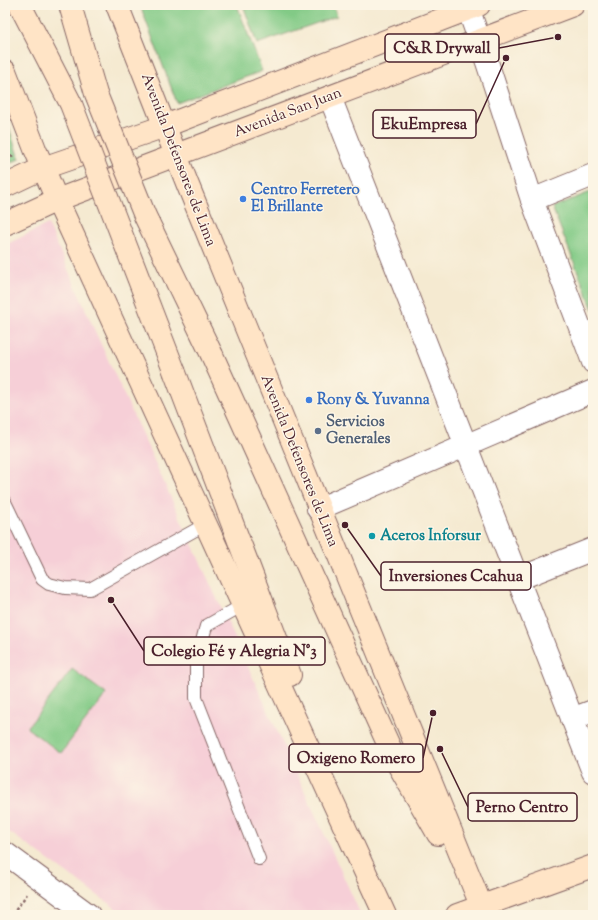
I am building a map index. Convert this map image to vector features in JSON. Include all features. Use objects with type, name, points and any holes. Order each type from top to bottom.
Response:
[{"type":"main road","points":[[20,5],[71,104],[361,863]]},
{"type":"main road","points":[[70,5],[96,94],[145,216],[212,355],[395,759],[482,910]]},
{"type":"main road","name":"Avenida Defensores de Lima","points":[[117,5],[318,508],[482,910]]},
{"type":"main road","name":"Avenida San Juan","points":[[5,224],[57,200],[330,98],[572,5]]},
{"type":"main road","points":[[5,186],[43,168],[165,126],[471,6]]},
{"type":"main road","points":[[5,72],[57,200],[385,915]]},
{"type":"main road","points":[[457,915],[482,910],[593,866]]},
{"type":"street","points":[[471,6],[480,41],[532,200],[593,362]]},
{"type":"street","points":[[330,98],[593,772]]},
{"type":"street","points":[[532,200],[593,175]]},
{"type":"street","points":[[318,508],[593,391]]},
{"type":"street","points":[[518,579],[593,549]]},
{"type":"street","points":[[572,719],[593,711]]},
{"type":"street","points":[[5,853],[89,915]]},
{"type":"lane","points":[[5,502],[42,579],[49,584],[65,588],[90,589],[206,524]]},
{"type":"lane","points":[[243,605],[206,626],[196,664],[196,698],[258,859]]},
{"type":"path","points":[[5,154],[16,158]]},
{"type":"path","points":[[12,915],[39,878]]},
{"type":"shaded area","points":[[48,224],[95,331],[361,915],[125,915],[5,829],[5,245]]},
{"type":"green space","points":[[140,5],[237,5],[262,71],[177,103]]},
{"type":"green space","points":[[243,5],[333,5],[337,16],[257,44]]},
{"type":"green space","points":[[5,116],[19,159],[5,165]]},
{"type":"green space","points":[[593,191],[593,310],[552,207]]},
{"type":"green space","points":[[72,669],[106,694],[61,753],[27,728]]},
{"type":"place","name":"C&R Drywall","points":[[558,37]]},
{"type":"place","name":"EkuEmpresa","points":[[506,58]]},
{"type":"place","name":"Centro Ferretero El Brillante","points":[[243,199]]},
{"type":"place","name":"Rony & Yuvanna","points":[[309,400]]},
{"type":"place","name":"Servicios Generales","points":[[318,431]]},
{"type":"place","name":"Inversiones Ccahua","points":[[345,525]]},
{"type":"place","name":"Aceros Inforsur","points":[[372,536]]},
{"type":"place","name":"Colegio Fé y Alegria N°3","points":[[111,600]]},
{"type":"place","name":"Oxigeno Romero","points":[[433,713]]},
{"type":"place","name":"Perno Centro","points":[[440,749]]}]
